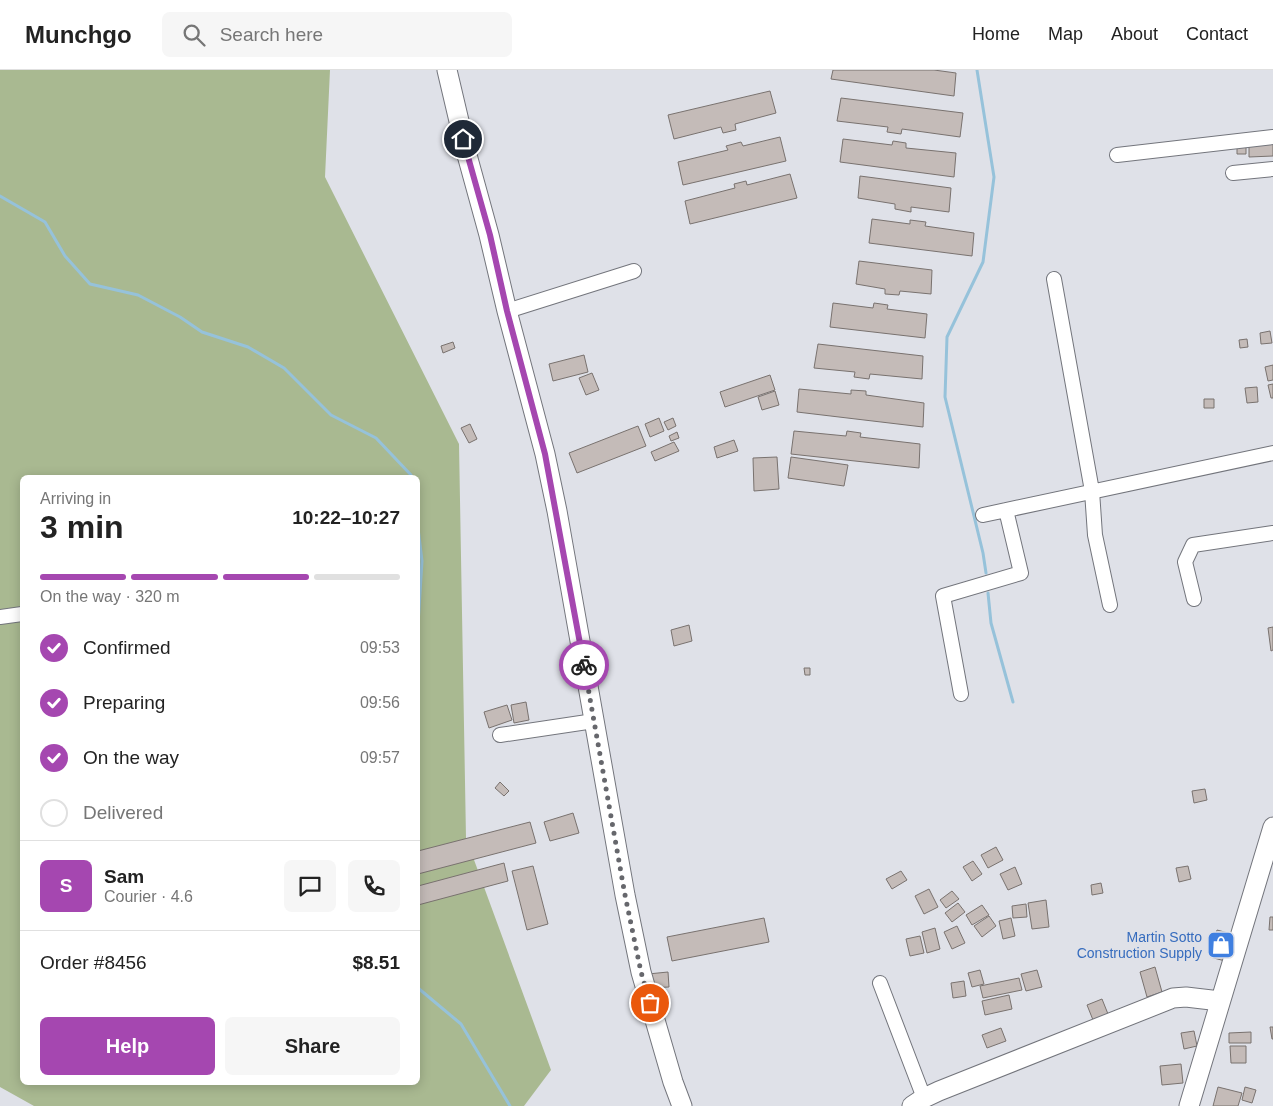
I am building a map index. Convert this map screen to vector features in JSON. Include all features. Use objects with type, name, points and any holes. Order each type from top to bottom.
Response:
[{"type":"street","points":[[447,70],[467,156],[490,235],[507,311],[547,464],[625,895],[641,972],[673,1082],[682,1106]]},
{"type":"street","points":[[1118,155],[1273,137]]},
{"type":"street","points":[[1233,173],[1273,169]]},
{"type":"street","points":[[507,311],[634,271]]},
{"type":"street","points":[[1054,278],[1092,491],[1095,535],[1110,606]]},
{"type":"street","points":[[983,515],[1273,452]]},
{"type":"street","points":[[961,694],[943,596],[1021,573],[1006,510]]},
{"type":"street","points":[[1194,599],[1185,562],[1193,545],[1273,534]]},
{"type":"street","points":[[0,617],[20,614]]},
{"type":"street","points":[[500,735],[594,721]]},
{"type":"street","points":[[1189,1106],[1220,1001],[1267,868],[1273,827]]},
{"type":"street","points":[[880,983],[918,1102],[1173,998],[1186,997],[1220,1001]]},
{"type":"green space","points":[[0,70],[330,70],[325,177],[459,444],[466,838],[551,1070],[524,1106],[34,1106],[0,1087]]},
{"type":"building","points":[[833,70],[934,70],[956,73],[954,96],[831,79]]},
{"type":"building","points":[[770,91],[776,113],[735,124],[736,130],[723,133],[721,127],[674,139],[668,115]]},
{"type":"building","points":[[841,98],[963,113],[960,137],[902,129],[901,134],[887,132],[888,127],[837,121]]},
{"type":"building","points":[[780,137],[786,161],[683,185],[678,162],[728,150],[726,146],[741,142],[743,146]]},
{"type":"building","points":[[843,139],[892,145],[893,141],[906,143],[906,148],[956,153],[954,177],[840,162]]},
{"type":"building","points":[[1273,140],[1273,156],[1249,157],[1249,141]]},
{"type":"building","points":[[1246,144],[1246,154],[1237,154],[1237,145]]},
{"type":"building","points":[[790,174],[797,198],[690,224],[685,201],[735,188],[734,184],[746,181],[747,185]]},
{"type":"building","points":[[860,176],[951,188],[949,212],[911,207],[911,212],[895,209],[895,204],[858,198]]},
{"type":"building","points":[[872,219],[910,224],[910,220],[926,222],[925,226],[974,233],[972,256],[869,243]]},
{"type":"building","points":[[859,261],[932,270],[931,294],[900,291],[899,295],[885,294],[885,289],[856,284]]},
{"type":"building","points":[[833,303],[873,308],[874,303],[888,305],[887,309],[927,314],[925,338],[830,327]]},
{"type":"building","points":[[1270,331],[1272,343],[1261,344],[1260,333]]},
{"type":"building","points":[[1247,339],[1248,347],[1240,348],[1239,340]]},
{"type":"building","points":[[453,342],[455,348],[443,353],[441,346]]},
{"type":"building","points":[[818,344],[923,356],[922,379],[870,374],[869,379],[854,377],[855,372],[814,368]]},
{"type":"building","points":[[584,355],[588,372],[553,381],[549,364]]},
{"type":"building","points":[[1273,365],[1273,380],[1268,381],[1265,367]]},
{"type":"building","points":[[592,373],[599,390],[586,395],[579,378]]},
{"type":"building","points":[[770,375],[775,390],[725,407],[720,392]]},
{"type":"building","points":[[1273,384],[1273,398],[1271,398],[1268,385]]},
{"type":"building","points":[[1257,387],[1258,402],[1247,403],[1245,388]]},
{"type":"building","points":[[799,389],[851,394],[851,390],[866,391],[866,395],[924,403],[923,427],[797,412]]},
{"type":"building","points":[[775,391],[779,405],[762,410],[758,397]]},
{"type":"building","points":[[1204,399],[1214,399],[1214,408],[1204,408]]},
{"type":"building","points":[[659,418],[664,431],[650,437],[645,424]]},
{"type":"building","points":[[673,418],[676,426],[668,430],[664,422]]},
{"type":"building","points":[[470,424],[477,439],[469,443],[461,428]]},
{"type":"building","points":[[638,426],[646,446],[577,473],[569,453]]},
{"type":"building","points":[[794,431],[846,436],[847,431],[861,433],[860,437],[920,444],[919,468],[791,454]]},
{"type":"building","points":[[677,432],[679,438],[671,441],[669,436]]},
{"type":"building","points":[[734,440],[738,451],[717,458],[714,447]]},
{"type":"building","points":[[674,442],[679,451],[655,461],[651,452]]},
{"type":"building","points":[[777,457],[779,489],[754,491],[753,458]]},
{"type":"building","points":[[791,457],[848,465],[844,486],[788,478]]},
{"type":"building","points":[[689,625],[692,641],[674,646],[671,630]]},
{"type":"building","points":[[1273,627],[1273,650],[1271,651],[1268,628]]},
{"type":"building","points":[[804,668],[810,668],[810,675],[805,675]]},
{"type":"building","points":[[526,702],[529,720],[514,723],[511,705]]},
{"type":"building","points":[[507,705],[512,720],[489,728],[484,712]]},
{"type":"building","points":[[500,782],[509,791],[504,796],[495,788]]},
{"type":"building","points":[[1205,789],[1207,800],[1194,803],[1192,791]]},
{"type":"building","points":[[573,813],[579,833],[550,841],[544,822]]},
{"type":"building","points":[[530,822],[536,843],[420,873],[420,850]]},
{"type":"building","points":[[996,847],[1003,860],[988,868],[981,855]]},
{"type":"building","points":[[973,861],[982,874],[972,881],[963,867]]},
{"type":"building","points":[[504,863],[508,881],[420,904],[420,885]]},
{"type":"building","points":[[533,866],[548,924],[527,930],[512,871]]},
{"type":"building","points":[[1188,866],[1191,879],[1179,882],[1176,868]]},
{"type":"building","points":[[1015,867],[1022,884],[1008,890],[1000,874]]},
{"type":"building","points":[[901,871],[907,880],[892,889],[886,879]]},
{"type":"building","points":[[1101,883],[1103,893],[1092,895],[1091,885]]},
{"type":"building","points":[[929,889],[938,907],[924,914],[915,896]]},
{"type":"building","points":[[952,891],[959,899],[946,908],[940,900]]},
{"type":"building","points":[[1046,900],[1049,927],[1032,929],[1028,903]]},
{"type":"building","points":[[958,903],[965,912],[952,922],[945,913]]},
{"type":"building","points":[[1026,904],[1027,917],[1013,918],[1012,906]]},
{"type":"building","points":[[982,905],[989,915],[972,925],[966,915]]},
{"type":"building","points":[[989,916],[996,926],[982,937],[974,926]]},
{"type":"building","points":[[1270,917],[1273,917],[1273,930],[1269,930]]},
{"type":"building","points":[[764,918],[769,942],[672,961],[667,937]]},
{"type":"building","points":[[1011,918],[1015,936],[1003,939],[999,921]]},
{"type":"building","points":[[957,926],[965,943],[952,949],[944,932]]},
{"type":"building","points":[[935,928],[940,949],[927,953],[922,932]]},
{"type":"building","name":"Martin Sotto Construction Supply","points":[[1217,930],[1232,934],[1225,961],[1210,957]]},
{"type":"building","points":[[920,936],[924,953],[910,956],[906,939]]},
{"type":"building","points":[[1155,967],[1162,992],[1147,997],[1140,972]]},
{"type":"building","points":[[980,970],[984,984],[972,987],[968,973]]},
{"type":"building","points":[[1037,970],[1042,987],[1026,991],[1021,974]]},
{"type":"building","points":[[668,972],[669,987],[650,988],[648,974]]},
{"type":"building","points":[[1019,978],[1022,990],[983,998],[980,986]]},
{"type":"building","points":[[964,981],[966,996],[953,998],[951,983]]},
{"type":"building","points":[[1009,995],[1012,1009],[985,1015],[982,1001]]},
{"type":"building","points":[[1102,999],[1108,1014],[1093,1020],[1087,1005]]},
{"type":"building","points":[[1270,1027],[1273,1027],[1273,1039],[1272,1039]]},
{"type":"building","points":[[1001,1028],[1006,1041],[987,1048],[982,1035]]},
{"type":"building","points":[[1194,1031],[1197,1046],[1184,1049],[1181,1033]]},
{"type":"building","points":[[1251,1032],[1251,1043],[1229,1043],[1229,1033]]},
{"type":"building","points":[[1230,1046],[1246,1046],[1246,1063],[1231,1063]]},
{"type":"building","points":[[1181,1064],[1183,1083],[1162,1085],[1160,1066]]},
{"type":"building","points":[[1218,1087],[1242,1093],[1238,1106],[1213,1106]]},
{"type":"building","points":[[1245,1087],[1256,1090],[1252,1103],[1242,1100]]},
{"type":"waterway","points":[[977,70],[994,177],[983,262],[947,337],[945,397],[983,553],[986,573]]},
{"type":"waterway","points":[[0,196],[45,222],[65,256],[90,284],[138,295],[180,317],[202,332],[248,347],[284,368],[331,415],[376,438],[411,475]]},
{"type":"waterway","points":[[420,544],[422,561],[420,593]]},
{"type":"waterway","points":[[988,593],[991,623],[1013,702]]},
{"type":"waterway","points":[[420,990],[461,1024],[510,1106]]},
{"type":"way so far","points":[[584,665],[625,895],[641,972],[650,1003]]},
{"type":"place","name":"Martin Sotto Construction Supply","points":[[1221,945]]},
{"type":"route","points":[[463,139],[490,235],[507,311],[545,454],[584,665]]}]
